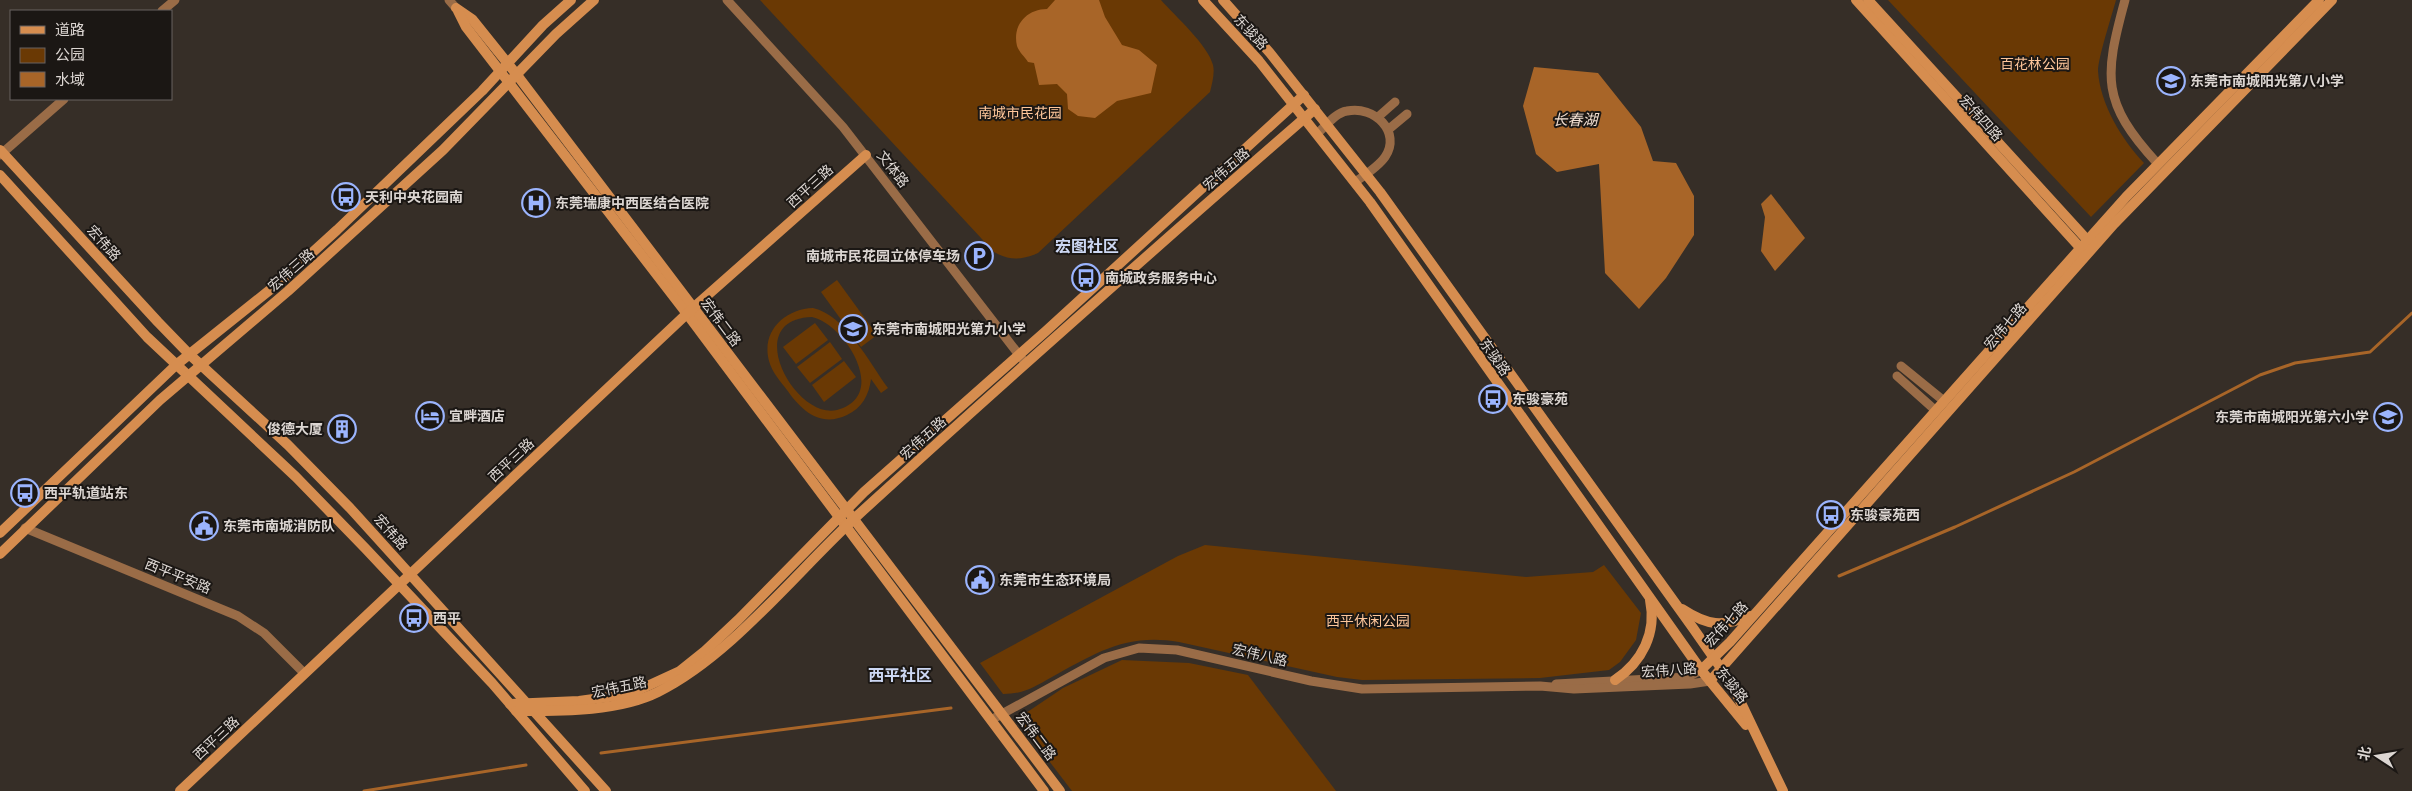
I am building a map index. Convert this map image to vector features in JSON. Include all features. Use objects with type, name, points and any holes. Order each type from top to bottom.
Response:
[{"type":"street","points":[[163,10],[175,0]]},
{"type":"street","name":"宏伟三路","points":[[0,533],[176,365],[281,281],[337,230],[431,142],[571,0]]},
{"type":"street","name":"宏伟三路","points":[[0,554],[25,528],[200,364],[339,246],[443,150],[556,34],[594,0]]},
{"type":"street","name":"文体路","points":[[727,0],[843,127],[1026,364]]},
{"type":"street","name":"东骏路","points":[[1203,0],[1260,61],[1355,182],[1649,597],[1710,681],[1757,737]]},
{"type":"street","name":"东骏路","points":[[1223,0],[1270,52],[1366,174],[1714,658],[1732,684],[1783,791]]},
{"type":"street","name":"宏伟四路","points":[[1856,0],[2084,252]]},
{"type":"street","name":"宏伟四路","points":[[1868,0],[2091,244]]},
{"type":"street","points":[[2125,0],[2111,52],[2112,92],[2126,127],[2157,163]]},
{"type":"street","name":"宏伟七路","points":[[1710,681],[2091,244],[2157,163],[2319,0]]},
{"type":"street","name":"宏伟七路","points":[[2091,244],[2332,0]]},
{"type":"street","name":"宏伟二路","points":[[453,4],[472,19],[504,68],[690,311],[854,519],[1060,791]]},
{"type":"street","points":[[1294,105],[1304,95]]},
{"type":"street","points":[[1,153],[63,100]]},
{"type":"street","points":[[1378,117],[1396,102]]},
{"type":"street","name":"宏伟五路","points":[[531,707],[630,694],[680,671],[738,620],[846,509],[1294,105]]},
{"type":"street","name":"宏伟五路","points":[[513,707],[580,709],[632,701],[656,693],[684,678],[739,631],[845,527],[1026,364],[1315,109]]},
{"type":"street","points":[[1317,134],[1337,115],[1347,111],[1362,110],[1378,117],[1389,129],[1389,148],[1384,158],[1355,182]]},
{"type":"street","points":[[1389,129],[1407,114]]},
{"type":"street","name":"宏伟路","points":[[1,153],[189,354],[320,476],[552,728],[606,791]]},
{"type":"street","name":"西平三路","points":[[180,791],[690,311],[866,155]]},
{"type":"street","points":[[0,175],[176,365],[296,477],[398,584],[513,707],[585,791]]},
{"type":"street","name":"宏伟七路","points":[[1702,670],[1935,410],[2084,252]]},
{"type":"street","name":"宏伟二路","points":[[690,311],[838,518],[1044,791]]},
{"type":"street","points":[[1901,366],[1944,401]]},
{"type":"street","points":[[1897,376],[1935,410]]},
{"type":"street","name":"西平平安路","points":[[25,528],[238,616],[264,632],[304,673]]},
{"type":"street","points":[[1614,680],[1630,668],[1646,644],[1651,626],[1649,597]]},
{"type":"street","points":[[1677,606],[1703,621],[1721,625],[1753,615]]},
{"type":"street","name":"宏伟八路","points":[[991,720],[1104,658],[1140,648],[1177,650],[1311,681],[1362,689],[1540,686],[1583,689],[1675,685],[1710,681]]},
{"type":"street","name":"宏伟八路","points":[[1540,686],[1574,681],[1688,677],[1702,670]]},
{"type":"green space","name":"南城市民花园","points":[[760,0],[1161,0],[1205,49],[1213,65],[1213,78],[1210,92],[1038,253],[1021,258],[1005,257],[994,252]]},
{"type":"green space","name":"百花林公园","points":[[1888,0],[2116,0],[2099,65],[2100,83],[2108,109],[2120,132],[2144,163],[2091,217]]},
{"type":"green space","points":[[837,280],[877,335],[861,347],[821,292]]},
{"type":"green space","points":[[813,308],[825,312],[836,320],[855,341],[888,388],[881,393],[871,379],[869,390],[861,405],[847,415],[837,418],[820,418],[812,415],[798,404],[774,373],[767,350],[772,331],[778,324],[793,312]],"holes":[[[812,317],[825,322],[848,346],[857,361],[861,376],[860,391],[852,402],[837,410],[821,409],[805,400],[792,385],[782,368],[777,350],[780,334],[791,322]]]},
{"type":"green space","points":[[815,323],[828,340],[796,364],[783,347]]},
{"type":"green space","points":[[830,342],[842,359],[810,383],[797,367]]},
{"type":"green space","points":[[844,361],[856,377],[824,402],[812,385]]},
{"type":"green space","name":"西平休闲公园","points":[[1205,545],[1526,577],[1593,572],[1604,565],[1641,613],[1636,640],[1620,662],[1609,670],[1540,678],[1362,680],[1337,677],[1179,642],[1143,640],[1112,647],[1098,653],[1029,689],[1017,693],[1003,694],[980,663],[1178,556]]},
{"type":"green space","points":[[1122,660],[1189,663],[1248,675],[1336,791],[1072,791],[1017,719],[1063,688]]},
{"type":"water","points":[[1055,0],[1099,0],[1105,17],[1122,45],[1139,50],[1157,65],[1151,93],[1117,101],[1095,118],[1078,116],[1068,109],[1067,94],[1057,84],[1039,85],[1034,63],[1028,62],[1017,46],[1017,31],[1027,15],[1047,9]]},
{"type":"water","name":"长春湖","points":[[1534,67],[1598,73],[1641,127],[1653,161],[1676,163],[1694,196],[1694,235],[1666,278],[1639,309],[1605,273],[1599,164],[1557,172],[1536,154],[1523,106]]},
{"type":"water","points":[[1771,194],[1805,238],[1775,271],[1761,251],[1765,217],[1761,204]]},
{"type":"waterway","points":[[1839,576],[1955,527],[2074,472],[2260,375],[2295,363],[2370,352],[2412,313]]},
{"type":"waterway","points":[[601,753],[951,708]]},
{"type":"waterway","points":[[364,791],[526,765]]},
{"type":"place","name":"东莞市南城阳光第八小学","points":[[2171,81]]},
{"type":"place","name":"天利中央花园南","points":[[346,197]]},
{"type":"place","name":"东莞瑞康中西医结合医院","points":[[536,203]]},
{"type":"place","name":"南城市民花园立体停车场","points":[[979,256]]},
{"type":"place","name":"南城政务服务中心","points":[[1086,278]]},
{"type":"place","name":"东莞市南城阳光第九小学","points":[[853,329]]},
{"type":"place","name":"东骏豪苑","points":[[1493,399]]},
{"type":"place","name":"宜畔酒店","points":[[430,416]]},
{"type":"place","name":"东莞市南城阳光第六小学","points":[[2388,417]]},
{"type":"place","name":"俊德大厦","points":[[342,429]]},
{"type":"place","name":"西平轨道站东","points":[[25,493]]},
{"type":"place","name":"东骏豪苑西","points":[[1831,515]]},
{"type":"place","name":"东莞市南城消防队","points":[[204,526]]},
{"type":"place","name":"东莞市生态环境局","points":[[980,580]]},
{"type":"place","name":"西平","points":[[414,618]]},
{"type":"district","name":"宏图社区","points":[[1087,246]]},
{"type":"district","name":"西平社区","points":[[900,675]]}]
